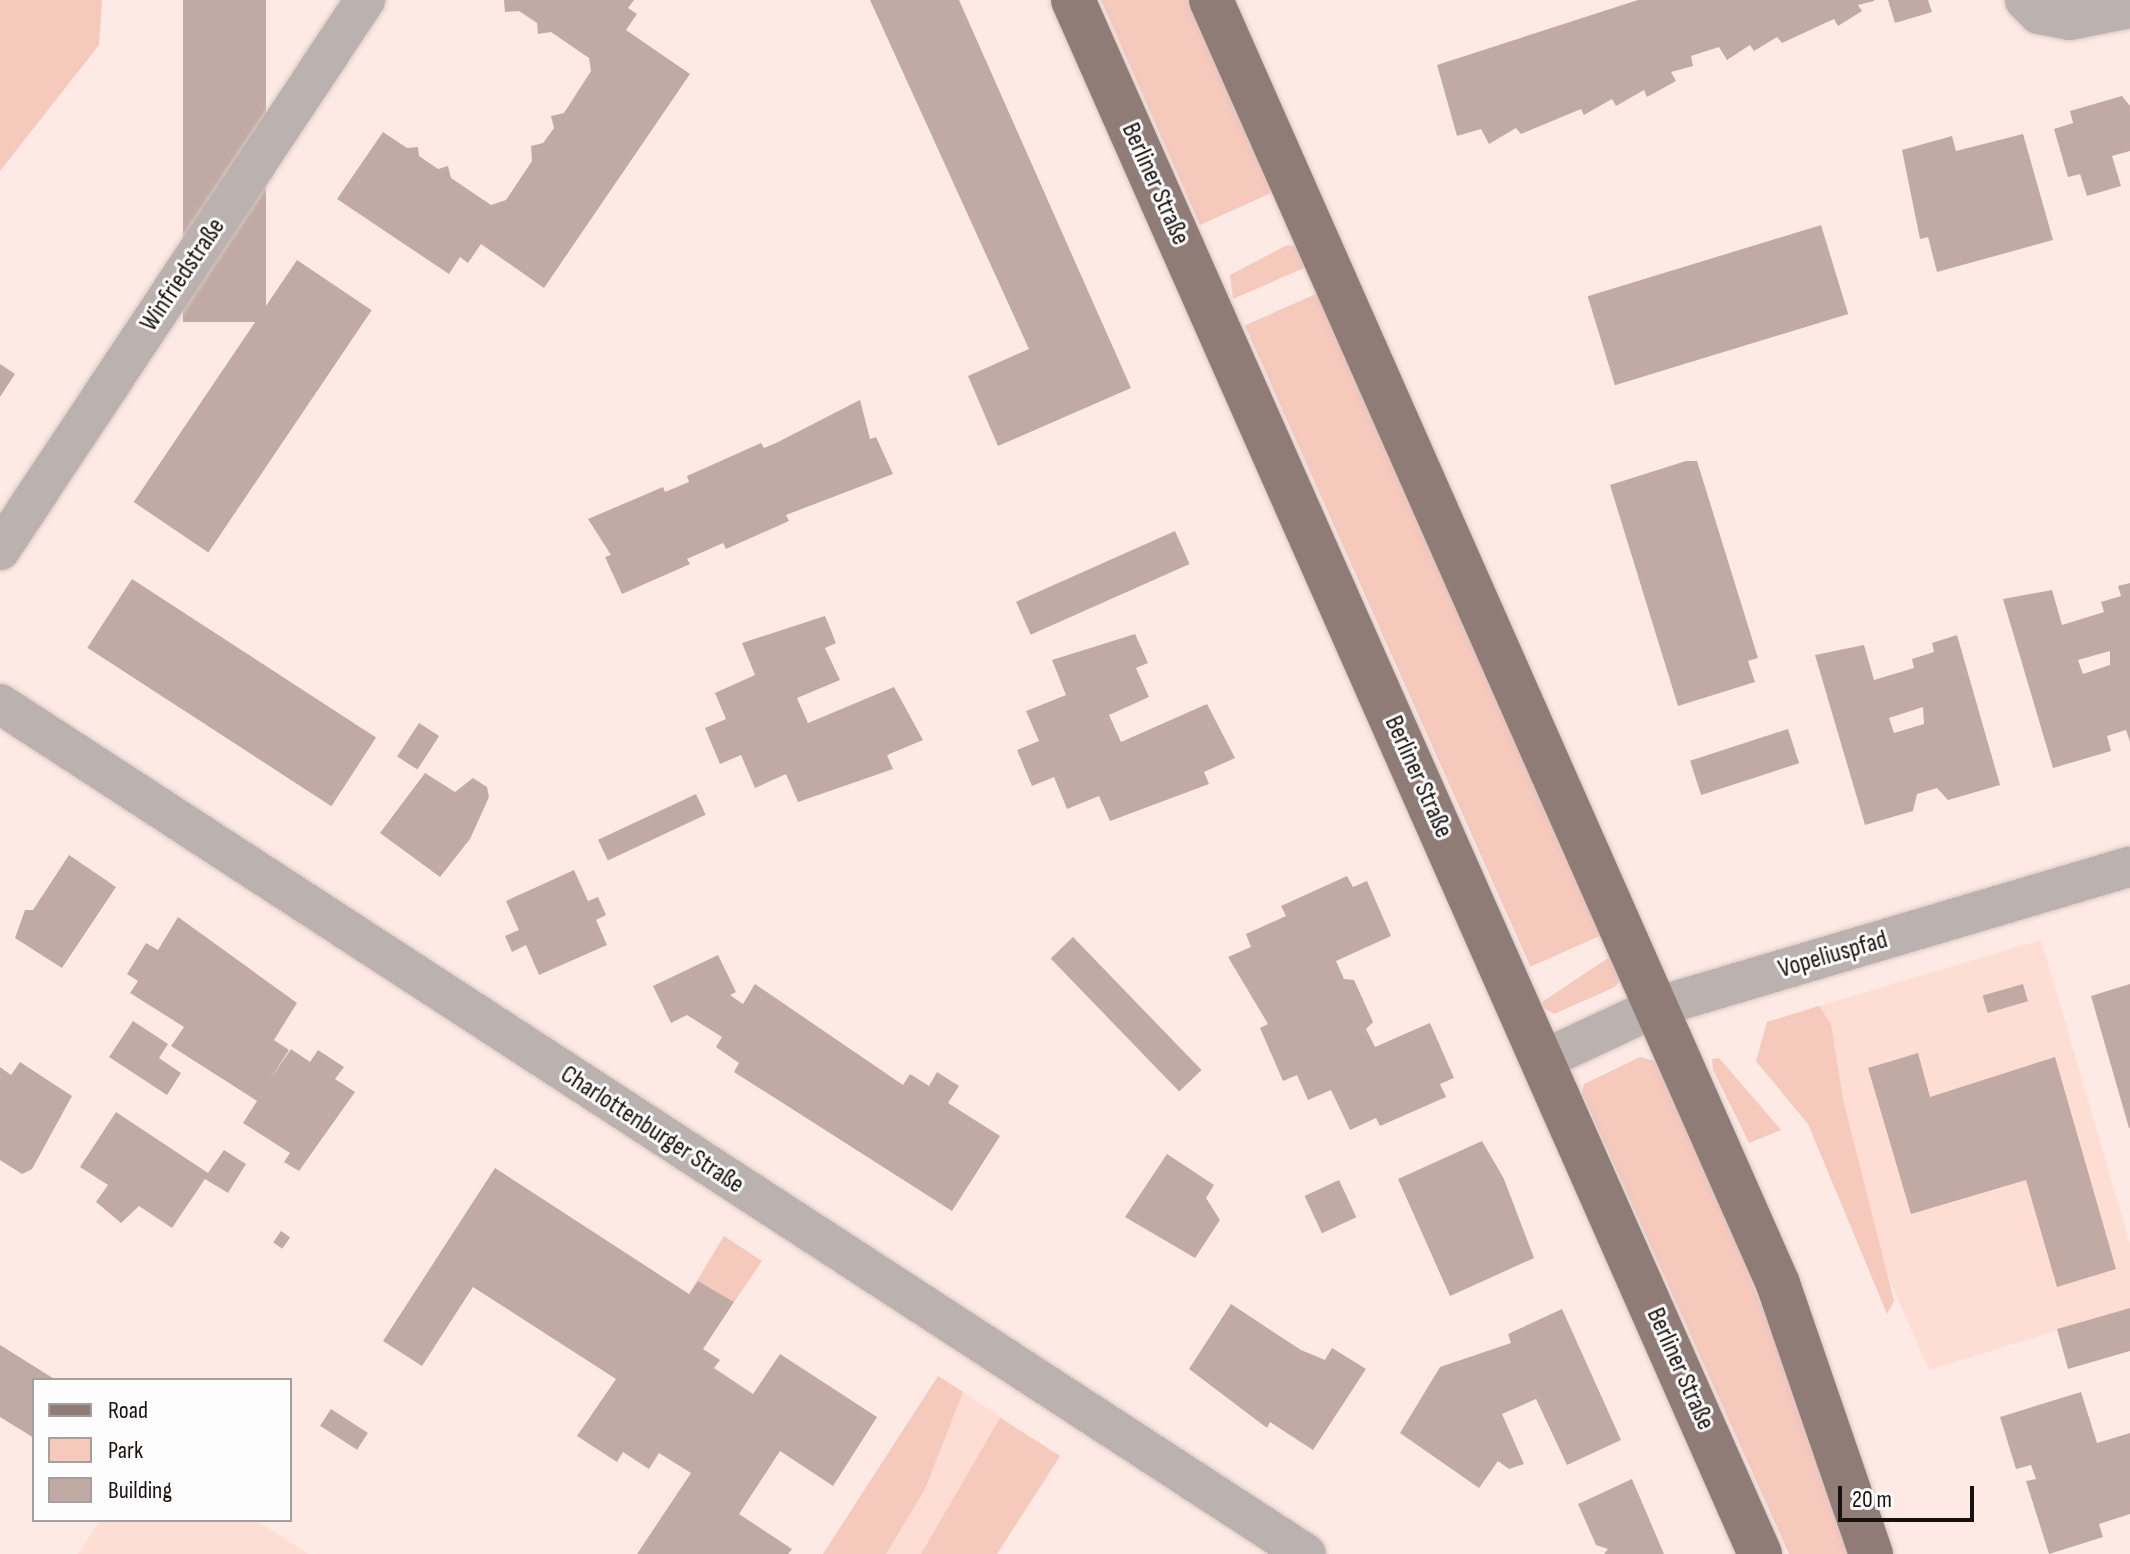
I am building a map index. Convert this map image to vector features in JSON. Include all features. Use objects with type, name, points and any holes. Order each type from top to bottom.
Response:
[{"type":"main road","name":"Berliner Straße","points":[[1073,0],[1760,1554]]},
{"type":"main road","points":[[1211,0],[1778,1284],[1871,1554]]},
{"type":"street","name":"Winfriedstraße","points":[[0,550],[365,0]]},
{"type":"street","points":[[2025,0],[2039,14],[2069,20],[2130,8]]},
{"type":"street","name":"Charlottenburger Straße","points":[[0,704],[1306,1554]]},
{"type":"street","name":"Vopeliuspfad","points":[[1543,1060],[1656,1007],[2130,867]]},
{"type":"shaded area","points":[[2041,940],[2130,1244],[2130,1308],[1929,1370],[1789,1052],[1806,1010]]},
{"type":"shaded area","points":[[938,1376],[1060,1456],[997,1554],[823,1554]]},
{"type":"shaded area","points":[[99,1522],[259,1522],[308,1554],[78,1554]]},
{"type":"green space","points":[[0,0],[102,0],[99,45],[0,171]]},
{"type":"green space","points":[[1101,0],[1189,0],[1270,184],[1269,194],[1200,225]]},
{"type":"green space","points":[[1287,245],[1296,246],[1306,267],[1233,299],[1230,275]]},
{"type":"green space","points":[[1318,293],[1604,934],[1530,967],[1245,326]]},
{"type":"green space","points":[[1611,956],[1621,979],[1615,987],[1554,1014],[1544,1008],[1542,1002]]},
{"type":"green space","points":[[1819,1006],[1831,1024],[1843,1100],[1894,1301],[1887,1314],[1808,1124],[1756,1061],[1767,1022]]},
{"type":"green space","points":[[1640,1057],[1655,1061],[1706,1167],[1802,1408],[1847,1554],[1789,1554],[1582,1093],[1584,1084]]},
{"type":"green space","points":[[1719,1058],[1781,1130],[1749,1143],[1713,1070],[1712,1059]]},
{"type":"green space","points":[[724,1236],[762,1261],[734,1302],[698,1281],[689,1294]]},
{"type":"green space","points":[[938,1376],[963,1392],[925,1489],[886,1554],[823,1554]]},
{"type":"green space","points":[[1000,1418],[1060,1456],[997,1554],[921,1554]]},
{"type":"building","points":[[183,0],[266,0],[266,322],[183,322]]},
{"type":"building","points":[[504,0],[634,0],[628,8],[637,14],[626,30],[690,74],[544,288],[481,244],[468,263],[460,257],[449,274],[337,199],[383,132],[407,148],[418,147],[419,156],[438,169],[448,166],[451,178],[491,205],[506,200],[532,161],[531,146],[543,143],[554,128],[551,116],[564,113],[591,71],[589,58],[551,32],[538,34],[537,23],[519,11],[505,12]]},
{"type":"building","points":[[870,0],[959,0],[1131,388],[998,446],[968,376],[1029,349]]},
{"type":"building","points":[[1638,0],[1874,1],[1858,5],[1862,11],[1838,26],[1834,19],[1782,43],[1777,37],[1754,51],[1750,45],[1727,60],[1719,47],[1691,56],[1693,66],[1671,72],[1676,81],[1647,97],[1644,90],[1616,106],[1612,99],[1584,115],[1581,109],[1521,134],[1516,128],[1489,144],[1481,129],[1457,136],[1437,65]]},
{"type":"building","points":[[1888,0],[1928,0],[1932,12],[1895,23]]},
{"type":"building","points":[[2122,96],[2130,106],[2130,151],[2112,156],[2121,186],[2087,196],[2080,174],[2068,177],[2054,129],[2073,123],[2070,111]]},
{"type":"building","points":[[2023,134],[2053,240],[1937,272],[1928,237],[1920,239],[1902,150],[1952,136],[1956,151]]},
{"type":"building","points":[[1821,225],[1848,314],[1615,385],[1588,296]]},
{"type":"building","points":[[297,260],[372,310],[208,552],[134,502]]},
{"type":"building","points":[[0,364],[15,374],[0,397]]},
{"type":"building","points":[[860,400],[870,439],[876,437],[893,474],[786,515],[789,521],[726,549],[723,543],[687,559],[690,564],[622,594],[605,557],[611,555],[588,519],[663,487],[665,492],[689,482],[687,476],[761,443],[764,448],[776,443]]},
{"type":"building","points":[[1686,461],[1697,461],[1758,658],[1748,661],[1755,682],[1678,706],[1610,485]]},
{"type":"building","points":[[1175,531],[1190,564],[1031,635],[1016,602]]},
{"type":"building","points":[[132,579],[376,737],[331,806],[87,648]]},
{"type":"building","points":[[2130,583],[2130,742],[2126,730],[2107,736],[2111,751],[2053,768],[2003,599],[2052,590],[2062,625],[2104,612],[2101,602],[2121,596],[2118,586]],"holes":[[[2110,651],[2110,665],[2083,674],[2078,660]]]},
{"type":"building","points":[[825,616],[836,643],[825,648],[840,680],[797,698],[808,723],[894,687],[923,740],[887,755],[893,769],[798,802],[786,774],[755,788],[741,755],[720,764],[705,728],[726,719],[715,693],[755,675],[742,643]]},
{"type":"building","points":[[1135,634],[1148,663],[1136,668],[1149,697],[1109,715],[1121,742],[1207,704],[1235,758],[1204,772],[1209,784],[1110,821],[1099,796],[1067,809],[1054,777],[1032,786],[1017,750],[1039,741],[1026,711],[1066,695],[1052,660]]},
{"type":"building","points":[[1957,635],[2000,785],[1948,800],[1937,788],[1917,794],[1913,811],[1865,825],[1815,655],[1864,645],[1874,680],[1914,668],[1912,659],[1934,652],[1932,643]],"holes":[[[1923,707],[1924,724],[1894,733],[1889,718]]]},
{"type":"building","points":[[419,723],[439,736],[417,770],[397,757]]},
{"type":"building","points":[[1788,729],[1799,763],[1701,795],[1690,761]]},
{"type":"building","points":[[425,773],[455,792],[473,778],[487,787],[489,797],[470,839],[440,877],[380,833]]},
{"type":"building","points":[[696,794],[706,815],[608,860],[598,840]]},
{"type":"building","points":[[69,855],[116,887],[62,968],[15,938],[25,910],[33,910]]},
{"type":"building","points":[[574,870],[588,901],[598,897],[606,915],[596,920],[607,945],[539,975],[526,945],[512,952],[505,936],[519,930],[506,901]]},
{"type":"building","points":[[1347,876],[1353,887],[1367,881],[1391,936],[1336,961],[1344,979],[1354,980],[1373,1022],[1366,1029],[1375,1047],[1430,1023],[1454,1078],[1440,1084],[1446,1097],[1380,1126],[1376,1118],[1350,1130],[1331,1090],[1308,1100],[1297,1075],[1283,1081],[1260,1028],[1268,1024],[1228,957],[1251,947],[1246,934],[1286,916],[1281,906]]},
{"type":"building","points":[[178,917],[297,1003],[274,1040],[289,1050],[269,1081],[291,1049],[310,1062],[318,1050],[344,1067],[335,1079],[355,1092],[299,1171],[284,1162],[290,1153],[243,1123],[257,1101],[171,1046],[184,1027],[130,993],[138,981],[127,974],[146,943],[158,950]]},
{"type":"building","points":[[1073,937],[1202,1070],[1179,1092],[1051,959]]},
{"type":"building","points":[[718,955],[736,992],[730,995],[743,1004],[755,984],[903,1085],[910,1074],[929,1086],[937,1072],[959,1086],[948,1103],[1000,1136],[952,1211],[734,1072],[739,1063],[716,1047],[722,1037],[687,1015],[671,1023],[653,986]]},
{"type":"building","points":[[2023,984],[2028,1001],[1988,1013],[1983,996]]},
{"type":"building","points":[[2130,984],[2130,1128],[2129,1128],[2091,996]]},
{"type":"building","points":[[133,1021],[168,1044],[159,1058],[181,1073],[167,1095],[109,1057]]},
{"type":"building","points":[[1918,1053],[1930,1097],[2055,1057],[2116,1269],[2057,1287],[2026,1180],[1911,1214],[1868,1068]]},
{"type":"building","points":[[20,1062],[72,1096],[32,1169],[22,1174],[0,1160],[0,1067],[11,1075]]},
{"type":"building","points":[[116,1112],[208,1173],[224,1150],[246,1164],[228,1193],[205,1179],[172,1228],[139,1206],[121,1223],[96,1202],[108,1185],[80,1167]]},
{"type":"building","points":[[1482,1141],[1504,1179],[1534,1258],[1450,1296],[1398,1179]]},
{"type":"building","points":[[1167,1154],[1214,1185],[1206,1198],[1220,1220],[1195,1258],[1125,1217]]},
{"type":"building","points":[[495,1168],[689,1294],[698,1281],[734,1302],[703,1349],[720,1360],[714,1368],[753,1394],[780,1354],[877,1417],[833,1486],[780,1451],[739,1514],[792,1549],[788,1554],[637,1554],[691,1473],[659,1453],[649,1469],[623,1452],[617,1462],[577,1436],[616,1379],[473,1287],[422,1366],[383,1341]]},
{"type":"building","points":[[1339,1180],[1356,1217],[1322,1233],[1305,1196]]},
{"type":"building","points":[[281,1231],[290,1237],[282,1249],[273,1243]]},
{"type":"building","points":[[1231,1304],[1301,1350],[1325,1360],[1332,1348],[1366,1369],[1313,1450],[1270,1422],[1267,1428],[1189,1369]]},
{"type":"building","points":[[2130,1308],[2130,1351],[2068,1369],[2057,1329]]},
{"type":"building","points":[[1562,1309],[1621,1440],[1567,1465],[1536,1399],[1502,1414],[1524,1464],[1509,1469],[1498,1461],[1479,1488],[1400,1433],[1440,1367],[1511,1343],[1508,1334]]},
{"type":"building","points":[[0,1345],[53,1378],[32,1378],[32,1437],[0,1417]]},
{"type":"building","points":[[2081,1392],[2097,1443],[2130,1433],[2130,1514],[2099,1524],[2103,1537],[2049,1554],[2026,1481],[2036,1479],[2031,1465],[2016,1469],[2000,1417]]},
{"type":"building","points":[[331,1409],[368,1433],[357,1450],[320,1426]]},
{"type":"building","points":[[1632,1479],[1664,1554],[1604,1554],[1608,1549],[1596,1545],[1578,1504]]}]
